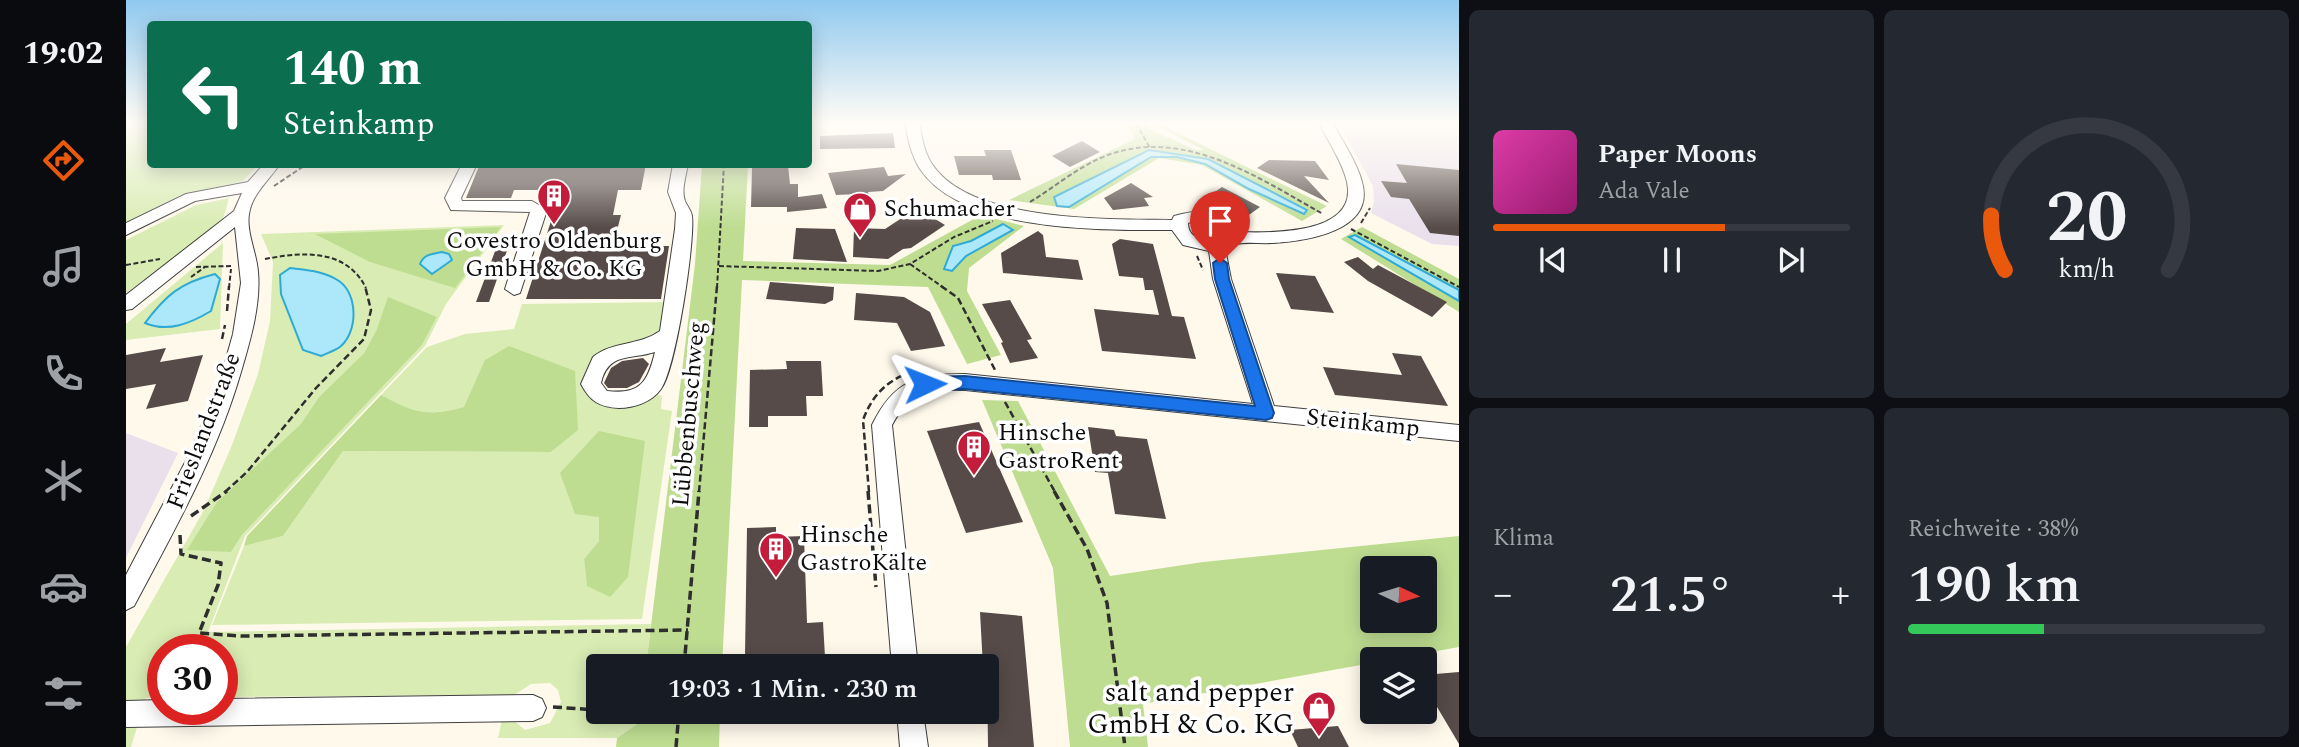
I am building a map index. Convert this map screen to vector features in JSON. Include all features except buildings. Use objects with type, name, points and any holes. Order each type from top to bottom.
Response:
[{"type":"street","points":[[922,158],[930,172],[953,191],[984,205],[1012,213],[1179,229],[1222,279]]},
{"type":"street","points":[[1197,249],[1224,237],[1282,237],[1318,231],[1340,223],[1351,211],[1357,191],[1344,158]]},
{"type":"street","points":[[126,304],[242,214],[253,186],[269,168]]},
{"type":"street","points":[[468,168],[453,198],[457,206],[532,206],[539,209],[514,289]]},
{"type":"street","points":[[667,335],[684,213],[676,198],[680,168]]},
{"type":"street","points":[[126,230],[191,197],[253,186]]},
{"type":"street","name":"Frieslandstraße","points":[[126,598],[165,529],[212,424],[242,329],[249,291],[237,261],[243,239],[242,214]]},
{"type":"street","points":[[1179,229],[1184,217],[1197,215],[1214,219],[1224,237],[1222,279],[1266,413]]},
{"type":"street","name":"Steinkamp","points":[[904,654],[882,425],[893,403],[905,392],[925,384],[965,383],[992,376],[1266,413],[1459,433]]},
{"type":"street","points":[[126,715],[533,708]]},
{"type":"street","points":[[911,724],[914,747]]},
{"type":"path","points":[[280,184],[302,168]]},
{"type":"path","name":"Lübbenbuschweg","points":[[685,654],[719,266],[724,168]]},
{"type":"path","points":[[1023,206],[1035,207]]},
{"type":"path","points":[[1353,230],[1367,217],[1371,206]]},
{"type":"path","points":[[990,215],[1000,218]]},
{"type":"path","points":[[1319,219],[1325,215]]},
{"type":"path","points":[[1197,249],[1203,272]]},
{"type":"path","points":[[126,265],[160,259],[179,262],[188,268],[307,254],[327,255],[343,262],[363,281],[369,294],[371,311],[367,332],[356,350],[328,375],[272,444],[232,487],[189,517]]},
{"type":"path","points":[[221,345],[237,261]]},
{"type":"path","points":[[910,264],[958,298],[992,376],[1087,549],[1107,603],[1125,747]]},
{"type":"path","points":[[191,277],[205,267]]},
{"type":"path","points":[[877,591],[863,421],[869,403],[878,389],[892,379],[922,369]]},
{"type":"path","points":[[180,525],[181,554],[221,563],[218,585],[199,633],[241,636],[688,630]]},
{"type":"path","points":[[533,708],[586,710]]},
{"type":"path","points":[[676,747],[678,724]]},
{"type":"shaded area","points":[[1358,158],[1459,158],[1459,246],[1432,244],[1371,213],[1374,201],[1373,186]]},
{"type":"shaded area","points":[[126,433],[178,453],[126,558]]},
{"type":"green space","points":[[126,158],[147,158],[147,168],[255,168],[243,181],[180,195],[126,223]]},
{"type":"green space","points":[[1096,158],[1133,158],[1054,198],[1057,206],[1069,207],[1150,158],[1180,158],[1204,164],[1249,189],[1304,214],[1231,170],[1193,158],[1228,158],[1327,206],[1302,221],[1202,165],[1159,158],[1074,209],[1009,200]]},
{"type":"green space","points":[[702,168],[748,168],[743,261],[890,265],[981,215],[1024,226],[969,268],[967,291],[1001,355],[967,364],[928,287],[742,280],[723,654],[648,654],[695,264]],"holes":[[[1003,224],[1012,230],[945,269],[953,246],[971,241]]]},
{"type":"green space","points":[[229,198],[222,223],[126,293],[126,240],[196,205]]},
{"type":"green space","points":[[504,225],[446,304],[425,346],[245,536],[208,632],[651,624],[648,654],[586,654],[586,724],[637,724],[617,738],[498,738],[502,720],[513,720],[525,730],[550,723],[561,702],[558,690],[550,683],[531,684],[514,695],[238,697],[238,634],[147,634],[147,698],[131,747],[126,747],[126,647],[204,510],[232,445],[258,374],[270,321],[273,262],[261,234]],"holes":[[[437,317],[422,345],[242,535],[231,552],[217,502],[302,424],[319,397],[364,353],[377,329]]]},
{"type":"green space","points":[[501,227],[455,288],[370,262],[315,234]]},
{"type":"green space","points":[[1362,227],[1459,279],[1459,290],[1356,235],[1350,238],[1459,301],[1459,312],[1341,239]]},
{"type":"green space","points":[[223,243],[220,329],[126,340],[126,324]]},
{"type":"green space","points":[[388,297],[437,317],[422,345],[242,535],[231,552],[187,550],[217,502],[301,424],[319,397],[364,353],[377,329]]},
{"type":"green space","points":[[670,302],[661,332],[636,344],[607,348],[595,356],[585,373],[582,387],[590,397],[607,407],[624,407],[654,393],[662,396],[661,409],[672,411],[642,619],[212,625],[244,546],[283,536],[343,451],[551,452],[577,430],[574,371],[473,391],[465,407],[440,412],[412,410],[381,395],[427,347],[465,334],[514,329],[522,304]],"holes":[[[599,517],[610,597],[587,585],[584,559],[599,541]]]},
{"type":"green space","points":[[509,346],[575,371],[578,430],[551,452],[343,451],[283,536],[244,546],[247,536],[381,395],[421,412],[440,412],[464,407],[485,360]]},
{"type":"green space","points":[[982,400],[1018,401],[1110,576],[1203,562],[1459,536],[1459,647],[1437,651],[1437,647],[1360,647],[1360,665],[1143,704],[1148,747],[1070,747],[1053,568]]},
{"type":"green space","points":[[599,431],[645,441],[628,577],[610,597],[587,586],[584,559],[599,541],[599,517],[575,514],[560,473]]},
{"type":"green space","points":[[637,724],[720,724],[719,747],[616,747],[617,738]]},
{"type":"water","points":[[1133,158],[1150,158],[1069,207],[1057,206],[1054,197]]},
{"type":"water","points":[[1180,158],[1208,159],[1307,210],[1304,214],[1249,189],[1205,164]]},
{"type":"water","points":[[1003,224],[1013,230],[966,256],[952,271],[944,269],[953,246],[971,241]]},
{"type":"water","points":[[1355,235],[1459,290],[1459,301],[1349,237]]},
{"type":"water","points":[[442,252],[449,254],[452,260],[432,274],[420,264],[426,256]]},
{"type":"water","points":[[290,268],[328,275],[339,281],[350,295],[354,313],[351,331],[337,349],[321,356],[303,350],[281,294],[280,275]]},
{"type":"water","points":[[215,274],[220,279],[211,311],[171,327],[145,323],[175,291]]},
{"type":"place","name":"Covestro Oldenburg GmbH & Co. KG","points":[[554,226]]},
{"type":"place","name":"Schumacher","points":[[860,239]]},
{"type":"place","name":"Hinsche GastroRent","points":[[974,477]]},
{"type":"place","name":"Hinsche GastroKälte","points":[[776,579]]},
{"type":"place","name":"salt and pepper GmbH & Co. KG","points":[[1319,738]]},
{"type":"route","points":[[925,384],[965,383],[1266,413],[1222,279],[1220,263]]}]
